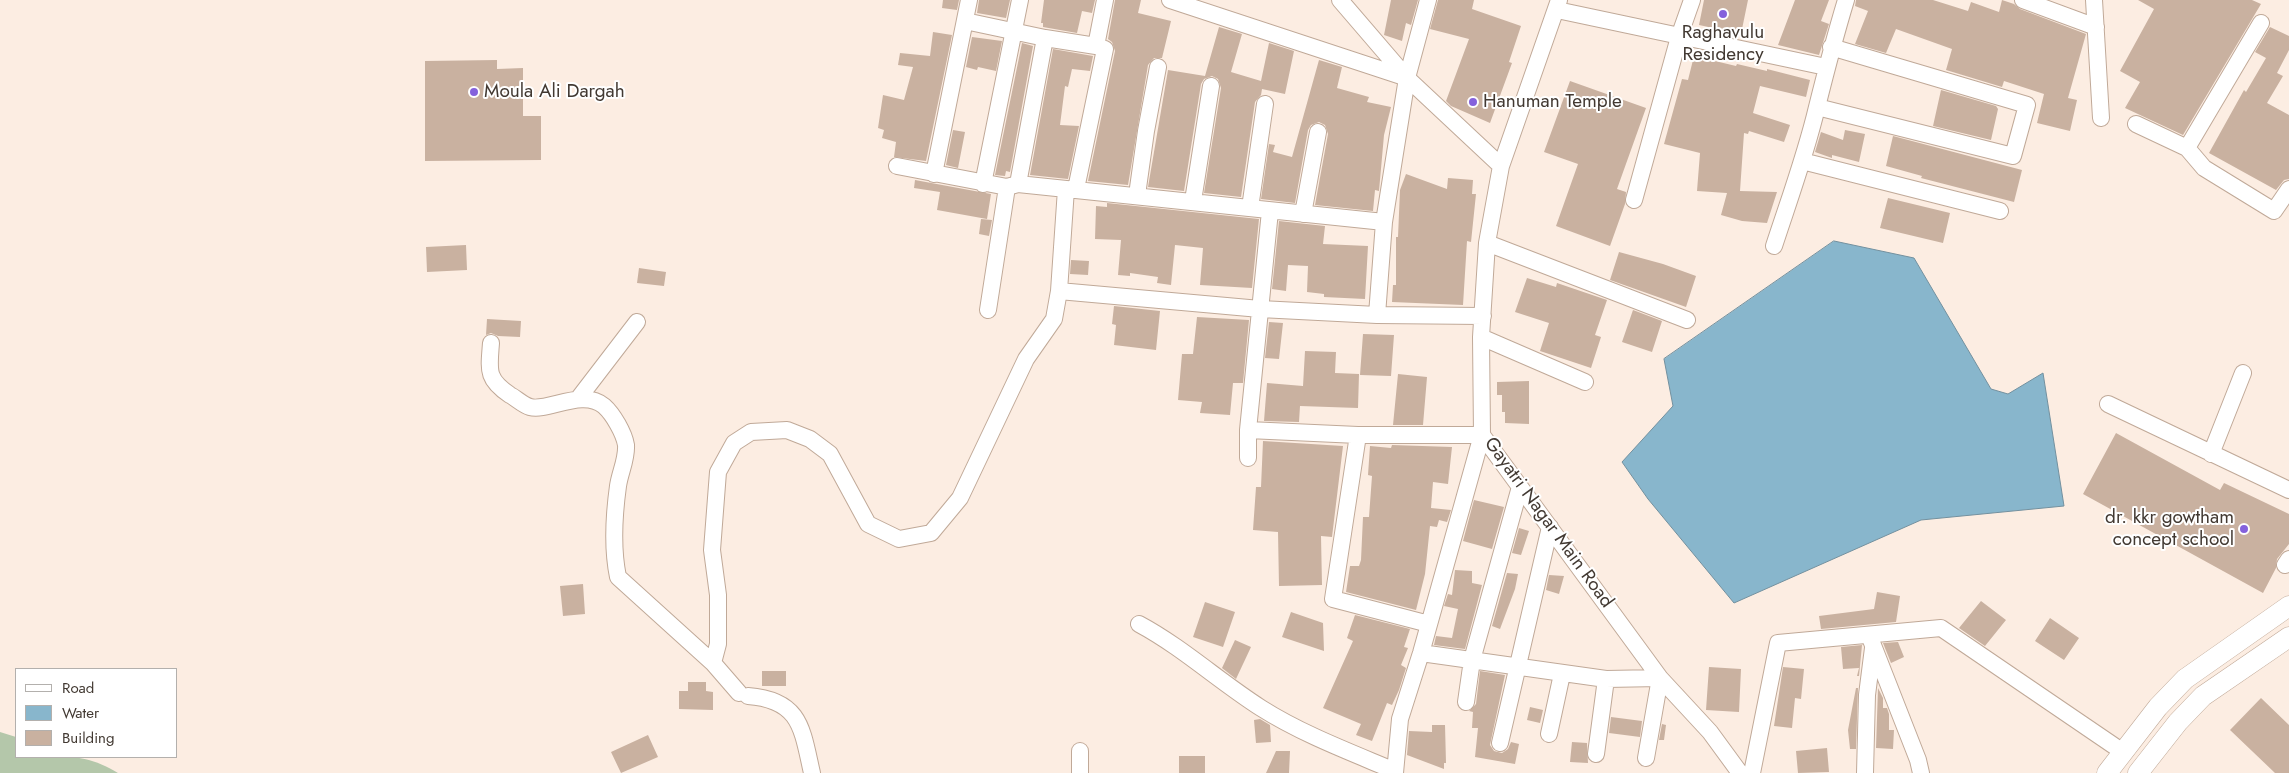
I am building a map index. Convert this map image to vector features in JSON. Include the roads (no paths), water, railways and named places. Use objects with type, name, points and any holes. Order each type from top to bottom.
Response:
[{"type":"main road","points":[[2108,773],[2158,707],[2185,679],[2289,606]]},
{"type":"main road","points":[[2138,773],[2178,722],[2203,696],[2289,637]]},
{"type":"street","points":[[934,174],[969,0]]},
{"type":"street","points":[[983,184],[1020,0]]},
{"type":"street","points":[[1096,46],[1105,0]]},
{"type":"street","points":[[1170,0],[1406,78]]},
{"type":"street","points":[[1340,0],[1406,78],[1500,166]]},
{"type":"street","points":[[1376,315],[1384,222],[1406,78],[1428,0]]},
{"type":"street","points":[[1634,200],[1679,37],[1692,0]]},
{"type":"street","points":[[1774,246],[1802,161],[1826,67],[1846,0]]},
{"type":"street","points":[[2023,0],[2096,27]]},
{"type":"street","points":[[2094,0],[2101,118]]},
{"type":"street","points":[[1558,5],[1679,37],[1826,67]]},
{"type":"street","name":"Gayatri Nagar Main Road","points":[[1558,5],[1500,166],[1487,243],[1481,337],[1482,435],[1660,678],[1710,732],[1740,773]]},
{"type":"street","points":[[713,663],[718,634],[718,595],[712,550],[714,496],[718,472],[734,443],[751,432],[778,430],[788,430],[810,440],[830,454],[868,524],[899,539],[931,533],[960,498],[1026,359],[1054,318],[1071,189],[1105,49],[965,21]]},
{"type":"street","points":[[2187,148],[2261,23]]},
{"type":"street","points":[[988,310],[1044,38]]},
{"type":"street","points":[[1817,107],[2013,156],[2027,105],[1832,47]]},
{"type":"street","points":[[1138,195],[1146,131],[1158,67]]},
{"type":"street","points":[[1193,201],[1210,86]]},
{"type":"street","points":[[1250,208],[1265,104]]},
{"type":"street","points":[[2136,124],[2187,148],[2204,168],[2274,212],[2289,189]]},
{"type":"street","points":[[1303,214],[1318,132]]},
{"type":"street","points":[[1802,161],[2000,211]]},
{"type":"street","points":[[897,166],[983,184],[1138,195],[1270,212],[1384,222]]},
{"type":"street","points":[[1248,458],[1248,430],[1270,212]]},
{"type":"street","points":[[1487,243],[1687,320]]},
{"type":"street","points":[[1059,291],[1260,309],[1376,315],[1483,316]]},
{"type":"street","points":[[578,399],[637,322]]},
{"type":"street","points":[[1481,337],[1585,382]]},
{"type":"street","points":[[490,343],[489,371],[492,379],[497,386],[530,406],[578,399],[603,405],[617,424],[626,443],[626,456],[621,469],[616,500],[615,561],[618,577],[713,663],[744,695],[765,698],[783,704],[792,712],[802,726],[812,773]]},
{"type":"street","points":[[2211,454],[2243,373]]},
{"type":"street","points":[[2108,404],[2289,490]]},
{"type":"street","points":[[1139,624],[1156,633],[1204,670],[1263,709],[1325,741],[1395,772],[1400,719],[1421,653],[1482,435],[1358,435],[1248,430]]},
{"type":"street","points":[[1358,435],[1333,599],[1429,624]]},
{"type":"street","points":[[1466,702],[1472,660],[1520,487]]},
{"type":"street","points":[[1500,743],[1550,528]]},
{"type":"street","points":[[1752,773],[1778,643],[1871,640],[1941,628],[2123,752]]},
{"type":"street","points":[[1866,773],[1867,696],[1871,640]]},
{"type":"street","points":[[1871,640],[1918,760],[1920,773]]},
{"type":"street","points":[[1421,653],[1606,679],[1660,678],[1646,758]]},
{"type":"street","points":[[1549,734],[1562,674]]},
{"type":"street","points":[[1596,754],[1606,679]]},
{"type":"street","points":[[1080,750],[1080,773]]},
{"type":"water","points":[[1834,241],[1914,258],[1991,389],[2008,394],[2043,373],[2064,506],[1921,520],[1734,603],[1648,499],[1622,462],[1673,406],[1664,359]]},
{"type":"place","name":"Raghavulu Residency","points":[[1723,14]]},
{"type":"place","name":"Moula Ali Dargah","points":[[474,92]]},
{"type":"place","name":"Hanuman Temple","points":[[1473,102]]},
{"type":"place","name":"dr. kkr gowtham concept school","points":[[2244,529]]}]
